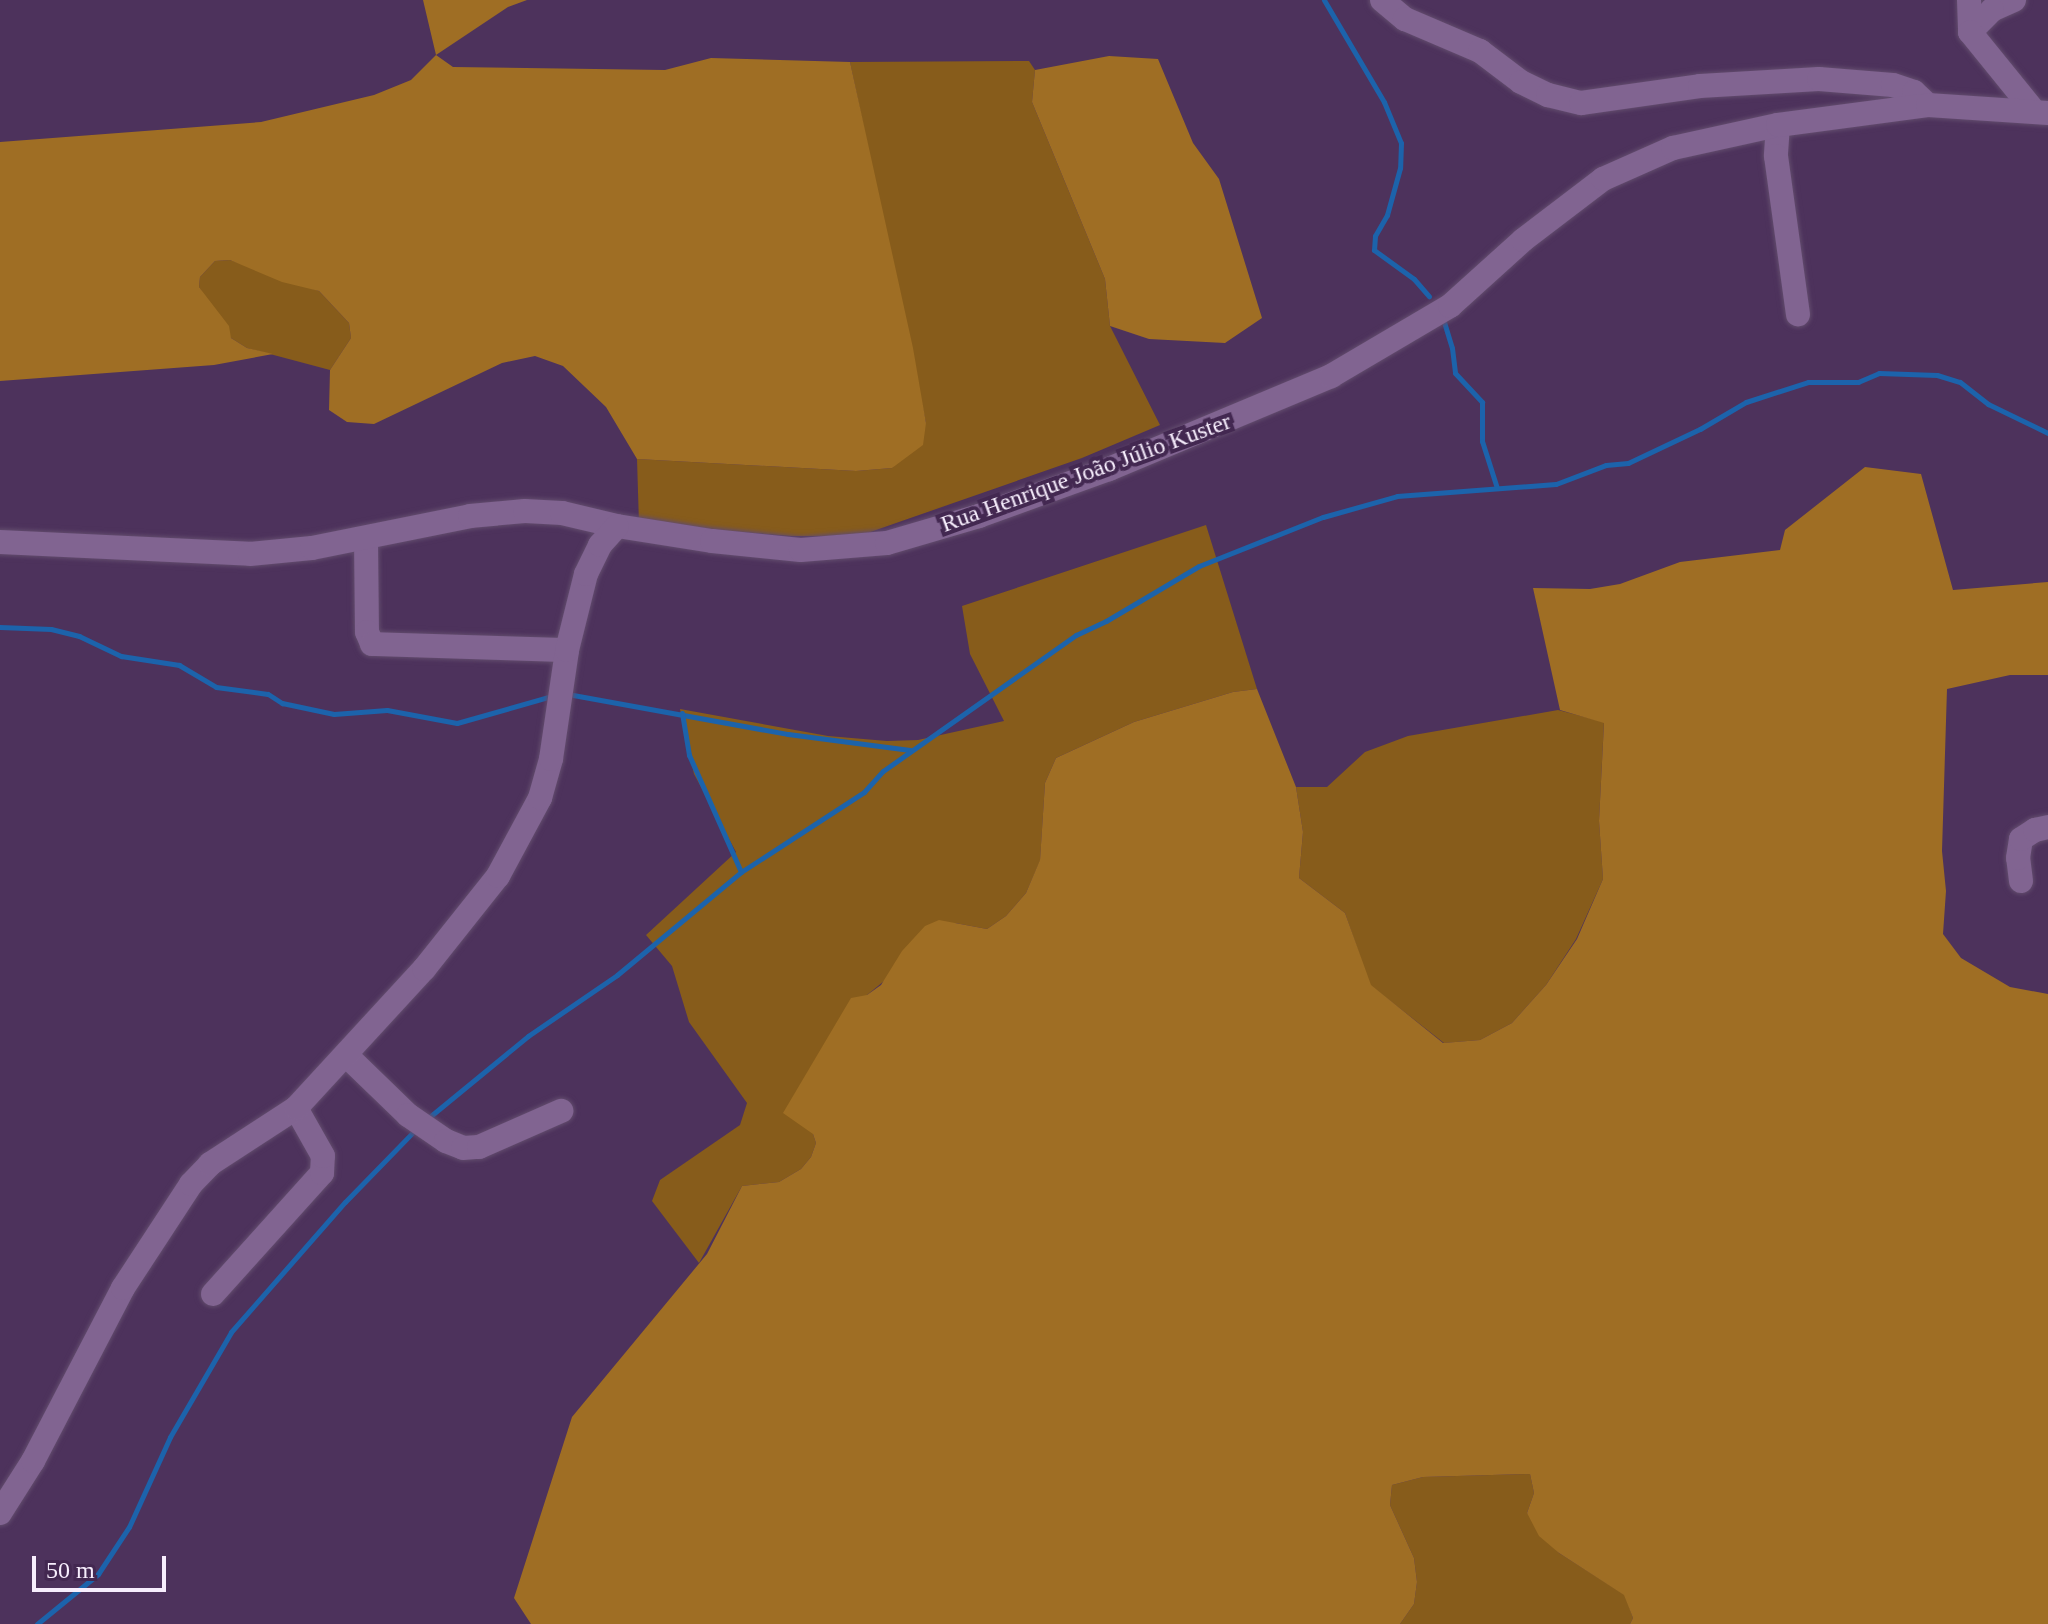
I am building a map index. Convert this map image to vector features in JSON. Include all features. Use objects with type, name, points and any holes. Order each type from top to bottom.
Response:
[{"type":"street","points":[[1382,0],[1405,19],[1480,51],[1521,82],[1573,102],[1606,102],[1738,82],[1819,79],[1893,85],[1914,92],[1928,105]]},
{"type":"street","points":[[1969,0],[1970,32],[2041,112]]},
{"type":"street","points":[[1970,32],[1992,10],[2014,0]]},
{"type":"street","name":"Rua Henrique João Júlio Kuster","points":[[0,542],[250,554],[366,539],[470,516],[525,511],[562,513],[617,526],[712,541],[814,549],[887,543],[994,511],[1109,469],[1331,376],[1450,306],[1571,201],[1637,161],[1673,148],[1778,125],[1928,105],[2041,112]]},
{"type":"street","points":[[1778,125],[1776,156],[1798,314]]},
{"type":"street","points":[[0,1513],[33,1461],[123,1288],[191,1184],[210,1164],[296,1108],[347,1056],[372,1022],[474,911],[520,841],[540,798],[551,759],[567,650],[586,574],[600,545],[617,526]]},
{"type":"street","points":[[366,539],[367,632],[372,644],[567,650]]},
{"type":"street","points":[[2021,881],[2018,858],[2021,839],[2035,830],[2048,827]]},
{"type":"street","points":[[347,1056],[422,1125],[446,1141],[469,1148],[561,1111]]},
{"type":"street","points":[[213,1294],[322,1173],[323,1156],[296,1108]]},
{"type":"shaded area","points":[[423,0],[527,0],[508,7],[436,55]]},
{"type":"shaded area","points":[[436,55],[453,67],[665,70],[711,58],[850,62],[913,348],[926,423],[923,445],[892,468],[856,471],[637,459],[606,407],[563,366],[535,356],[502,363],[374,424],[347,422],[329,410],[330,370],[351,338],[349,323],[319,291],[282,282],[230,260],[215,261],[200,277],[199,287],[229,326],[231,338],[247,348],[273,354],[214,365],[0,381],[0,142],[261,122],[374,95],[411,80]]},
{"type":"shaded area","points":[[1109,56],[1158,59],[1193,143],[1219,179],[1262,318],[1225,343],[1149,339],[1110,326],[1105,279],[1032,102],[1035,70]]},
{"type":"shaded area","points":[[1029,61],[1035,70],[1032,102],[1105,279],[1110,326],[1160,425],[1082,458],[859,536],[791,536],[639,524],[637,459],[856,471],[892,468],[926,423],[850,62]]},
{"type":"shaded area","points":[[230,260],[319,291],[349,323],[351,338],[330,370],[247,348],[231,338],[199,287],[200,277],[215,261]]},
{"type":"shaded area","points":[[1865,467],[1921,474],[1953,590],[2048,582],[2048,675],[2010,675],[1947,689],[1942,851],[1946,891],[1943,934],[1961,958],[2010,987],[2048,994],[2048,1624],[1630,1624],[1633,1618],[1624,1595],[1559,1553],[1539,1536],[1527,1513],[1534,1493],[1530,1474],[1423,1477],[1392,1485],[1390,1505],[1414,1558],[1417,1582],[1414,1604],[1400,1624],[531,1624],[514,1598],[572,1417],[707,1254],[742,1186],[779,1182],[801,1169],[811,1157],[816,1143],[813,1134],[783,1113],[851,998],[867,995],[881,985],[902,951],[925,926],[939,920],[987,929],[1006,916],[1026,893],[1040,860],[1045,783],[1056,758],[1134,722],[1233,692],[1257,689],[1296,787],[1303,832],[1299,878],[1345,913],[1371,985],[1443,1043],[1480,1040],[1512,1023],[1546,985],[1577,939],[1603,879],[1599,821],[1604,723],[1560,710],[1533,588],[1590,589],[1620,584],[1680,562],[1780,550],[1785,530]]},
{"type":"shaded area","points":[[1206,525],[1257,689],[1233,692],[1134,722],[1056,758],[1045,783],[1040,861],[1026,893],[1006,916],[987,929],[955,923],[867,995],[813,1134],[816,1143],[811,1157],[801,1169],[779,1182],[742,1186],[699,1263],[652,1201],[660,1180],[740,1125],[747,1103],[689,1022],[672,966],[646,935],[736,852],[694,774],[680,709],[828,736],[887,741],[918,740],[1004,721],[970,654],[962,606]]},
{"type":"shaded area","points":[[1558,710],[1604,722],[1599,821],[1603,879],[1576,939],[1546,985],[1512,1023],[1480,1040],[1444,1043],[1370,985],[1345,913],[1299,878],[1303,832],[1296,787],[1327,787],[1365,752],[1408,736]]},
{"type":"shaded area","points":[[1530,1474],[1534,1493],[1527,1513],[1559,1553],[1625,1595],[1633,1618],[1630,1624],[1400,1624],[1414,1604],[1417,1582],[1414,1558],[1390,1505],[1392,1485],[1423,1477]]},
{"type":"waterway","points":[[1324,0],[1384,102],[1401,143],[1400,168],[1387,215],[1375,236],[1374,250],[1414,279],[1429,296]]},
{"type":"waterway","points":[[1444,322],[1455,373],[1482,402],[1482,441],[1497,488]]},
{"type":"waterway","points":[[427,1119],[528,1036],[617,975],[741,872],[864,792],[883,771],[1076,635],[1106,621],[1199,566],[1323,517],[1397,496],[1556,484],[1606,465],[1628,463],[1700,429],[1746,402],[1808,382],[1858,382],[1879,373],[1937,375],[1960,382],[1988,404],[2048,433]]},
{"type":"waterway","points":[[0,627],[51,629],[79,636],[121,656],[179,665],[216,687],[268,694],[282,703],[334,714],[387,710],[457,723],[552,696]]},
{"type":"waterway","points":[[573,695],[788,734],[910,750]]},
{"type":"waterway","points":[[682,713],[689,755],[741,872]]},
{"type":"waterway","points":[[37,1624],[98,1574],[129,1527],[170,1437],[231,1332],[345,1202],[416,1129]]}]
